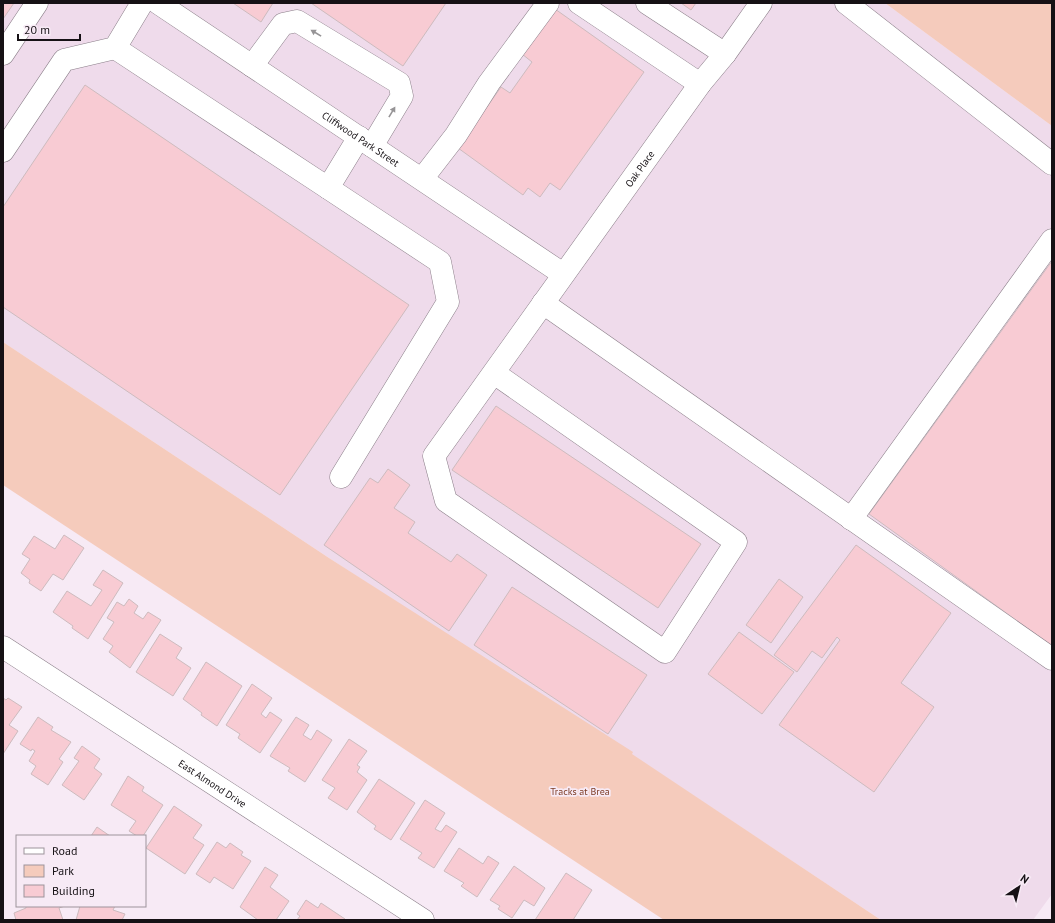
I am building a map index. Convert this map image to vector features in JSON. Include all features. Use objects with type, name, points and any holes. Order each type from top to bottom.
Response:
[{"type":"street","points":[[3,54],[37,3]]},
{"type":"street","points":[[3,151],[64,60],[115,48],[142,3]]},
{"type":"street","name":"Cliffwood Park Street","points":[[158,3],[563,274]]},
{"type":"street","points":[[422,179],[456,135],[490,83],[548,3]]},
{"type":"street","points":[[578,3],[700,84]]},
{"type":"street","points":[[647,3],[725,54]]},
{"type":"street","name":"Oak Place","points":[[494,373],[736,542],[665,652],[446,501],[434,456],[700,84],[725,54],[761,3]]},
{"type":"street","points":[[846,3],[1052,164]]},
{"type":"street","points":[[252,66],[282,24],[297,21],[400,83],[402,96],[328,188]]},
{"type":"street","points":[[115,48],[440,262],[448,302],[341,477]]},
{"type":"street","points":[[851,519],[1052,240]]},
{"type":"street","points":[[543,303],[1052,659]]},
{"type":"street","name":"East Almond Drive","points":[[3,647],[423,920]]},
{"type":"shaded area","points":[[3,3],[885,3],[1052,126],[1052,894],[1033,920],[881,920],[3,342]]},
{"type":"green space","points":[[885,3],[1052,3],[1052,126]]},
{"type":"green space","name":"Tracks at Brea","points":[[3,342],[329,558],[633,752],[632,754],[881,920],[664,920],[3,485]]},
{"type":"building","points":[[3,3],[14,3],[3,19]]},
{"type":"building","points":[[233,3],[273,3],[261,22]]},
{"type":"building","points":[[311,3],[446,3],[403,66]]},
{"type":"building","points":[[681,3],[696,3],[691,10]]},
{"type":"building","points":[[555,9],[644,72],[560,190],[550,183],[540,197],[528,188],[523,195],[458,148],[501,87],[510,93],[532,62],[522,54]]},
{"type":"building","points":[[85,85],[409,305],[280,495],[3,307],[3,207]]},
{"type":"building","points":[[1052,261],[1052,646],[869,514]]},
{"type":"building","points":[[496,406],[701,544],[658,608],[452,470]]},
{"type":"building","points":[[388,469],[410,485],[394,508],[415,522],[408,533],[451,562],[457,554],[487,575],[449,631],[324,545],[370,478],[378,483]]},
{"type":"building","points":[[64,535],[84,548],[63,580],[53,574],[41,591],[29,583],[30,580],[21,573],[30,559],[22,554],[34,536],[55,549]]},
{"type":"building","points":[[856,545],[951,613],[901,683],[934,707],[874,792],[779,725],[840,640],[837,637],[822,658],[812,651],[797,672],[774,655]]},
{"type":"building","points":[[103,570],[123,583],[88,639],[53,612],[67,591],[91,606],[102,590],[93,585]]},
{"type":"building","points":[[779,579],[803,597],[771,643],[746,625]]},
{"type":"building","points":[[512,587],[647,675],[608,734],[474,645]]},
{"type":"building","points":[[129,599],[138,606],[134,613],[143,619],[148,612],[161,620],[130,668],[109,652],[113,646],[103,639],[114,622],[107,618],[117,602],[124,606]]},
{"type":"building","points":[[739,632],[794,672],[762,714],[708,674]]},
{"type":"building","points":[[160,634],[182,648],[176,658],[191,668],[173,696],[136,672]]},
{"type":"building","points":[[206,662],[242,686],[217,726],[201,715],[202,713],[183,699]]},
{"type":"building","points":[[252,684],[272,698],[261,714],[266,718],[270,712],[282,720],[260,753],[238,738],[240,734],[226,725]]},
{"type":"building","points":[[3,698],[6,700],[8,698],[22,707],[9,725],[18,731],[3,754]]},
{"type":"building","points":[[38,717],[53,727],[51,730],[71,742],[59,759],[63,762],[48,785],[31,774],[36,766],[29,761],[35,751],[32,749],[31,751],[20,744]]},
{"type":"building","points":[[296,717],[309,725],[303,735],[311,740],[317,730],[332,740],[305,782],[288,771],[290,768],[270,756]]},
{"type":"building","points":[[349,739],[367,751],[357,765],[360,767],[357,772],[367,780],[347,810],[328,798],[335,788],[322,780]]},
{"type":"building","points":[[82,746],[100,759],[94,768],[102,774],[84,800],[62,785],[79,761],[74,758]]},
{"type":"building","points":[[128,776],[144,787],[142,791],[163,805],[144,835],[135,835],[129,831],[136,821],[111,805]]},
{"type":"building","points":[[379,779],[415,803],[391,840],[374,829],[376,826],[357,812]]},
{"type":"building","points":[[425,800],[445,813],[435,829],[441,832],[446,825],[457,832],[434,868],[418,858],[422,853],[400,839]]},
{"type":"building","points":[[174,806],[202,825],[193,838],[204,845],[185,874],[146,848]]},
{"type":"building","points":[[97,827],[109,835],[92,835]]},
{"type":"building","points":[[217,842],[226,848],[230,843],[243,852],[241,855],[251,861],[233,889],[214,877],[210,883],[196,874]]},
{"type":"building","points":[[459,848],[483,864],[488,856],[499,863],[477,897],[461,886],[464,883],[444,871]]},
{"type":"building","points":[[514,866],[545,888],[534,906],[524,900],[512,918],[498,909],[500,906],[490,900]]},
{"type":"building","points":[[265,867],[278,875],[270,887],[289,901],[276,920],[258,920],[240,907]]},
{"type":"building","points":[[566,873],[592,890],[573,920],[535,920]]},
{"type":"building","points":[[306,900],[318,908],[321,903],[345,919],[297,920],[300,916],[297,914]]},
{"type":"building","points":[[62,907],[59,908],[63,920],[16,920],[14,913],[26,908]]},
{"type":"building","points":[[80,907],[114,907],[113,910],[125,914],[122,920],[76,920]]}]
